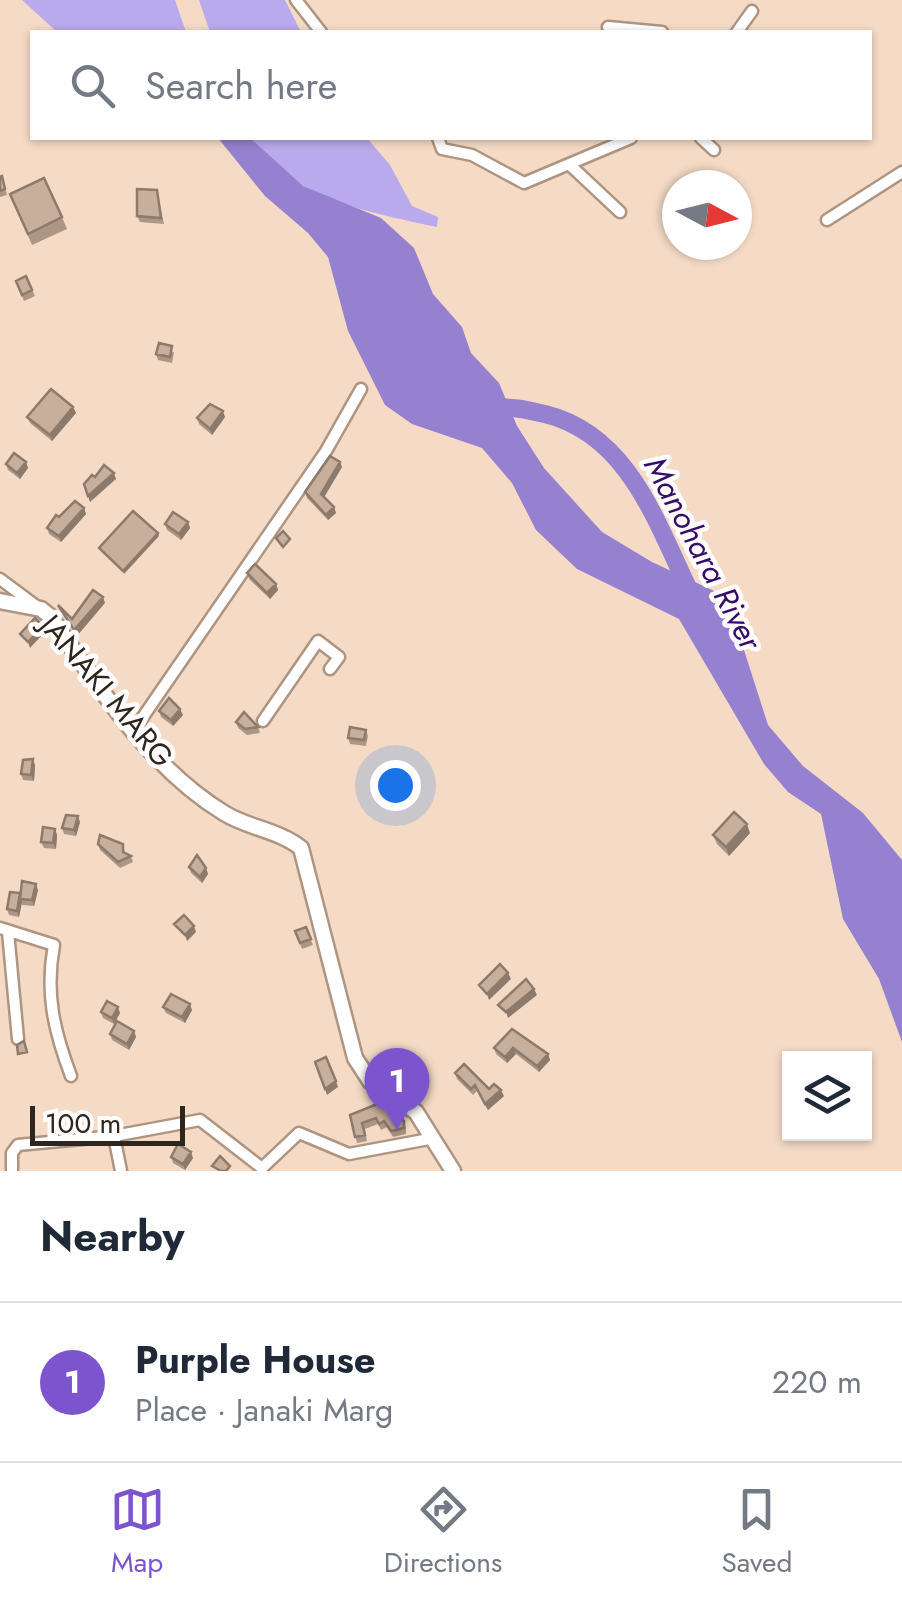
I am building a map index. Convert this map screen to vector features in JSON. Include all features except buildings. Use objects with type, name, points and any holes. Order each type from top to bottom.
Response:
[{"type":"street","points":[[296,0],[320,30]]},
{"type":"street","points":[[738,30],[752,11]]},
{"type":"street","points":[[608,27],[640,30]]},
{"type":"street","points":[[439,140],[442,149],[472,155],[524,183],[626,140]]},
{"type":"street","points":[[703,140],[714,150]]},
{"type":"street","points":[[571,166],[620,212]]},
{"type":"street","points":[[827,220],[902,172]]},
{"type":"street","points":[[134,730],[326,452],[361,389]]},
{"type":"street","points":[[0,579],[40,609]]},
{"type":"street","name":"JANAKI MARG","points":[[0,601],[40,609],[134,730],[182,780],[227,816],[301,848],[354,1058],[370,1081],[416,1112],[429,1139],[453,1171]]},
{"type":"street","points":[[263,722],[318,641],[339,657],[330,669]]},
{"type":"street","points":[[18,1040],[4,930],[54,945],[48,979],[50,1011],[71,1076]]},
{"type":"street","points":[[12,1171],[12,1153],[18,1145],[114,1136],[200,1120],[262,1168],[299,1133],[349,1154],[429,1139]]},
{"type":"street","points":[[114,1136],[121,1171]]},
{"type":"shaded area","points":[[22,0],[175,0],[185,30],[55,30]]},
{"type":"shaded area","points":[[199,0],[285,0],[300,30],[209,30]]},
{"type":"shaded area","points":[[220,140],[252,140],[303,186],[381,218],[414,248],[433,294],[462,327],[471,353],[499,383],[517,426],[544,468],[602,532],[652,562],[727,597],[768,725],[803,766],[863,813],[902,860],[902,1042],[879,979],[843,919],[821,814],[788,792],[764,764],[679,619],[577,569],[536,530],[512,483],[482,448],[412,424],[385,405],[348,331],[328,257],[308,233],[265,196]]},
{"type":"shaded area","points":[[252,140],[369,140],[390,165],[412,206],[438,217],[437,227],[334,200],[286,175]]},
{"type":"waterway","name":"Manohara River","points":[[490,409],[545,414],[574,425],[599,441],[637,486],[692,596]]},
{"type":"place","name":"Purple House","points":[[397,1130]]}]
